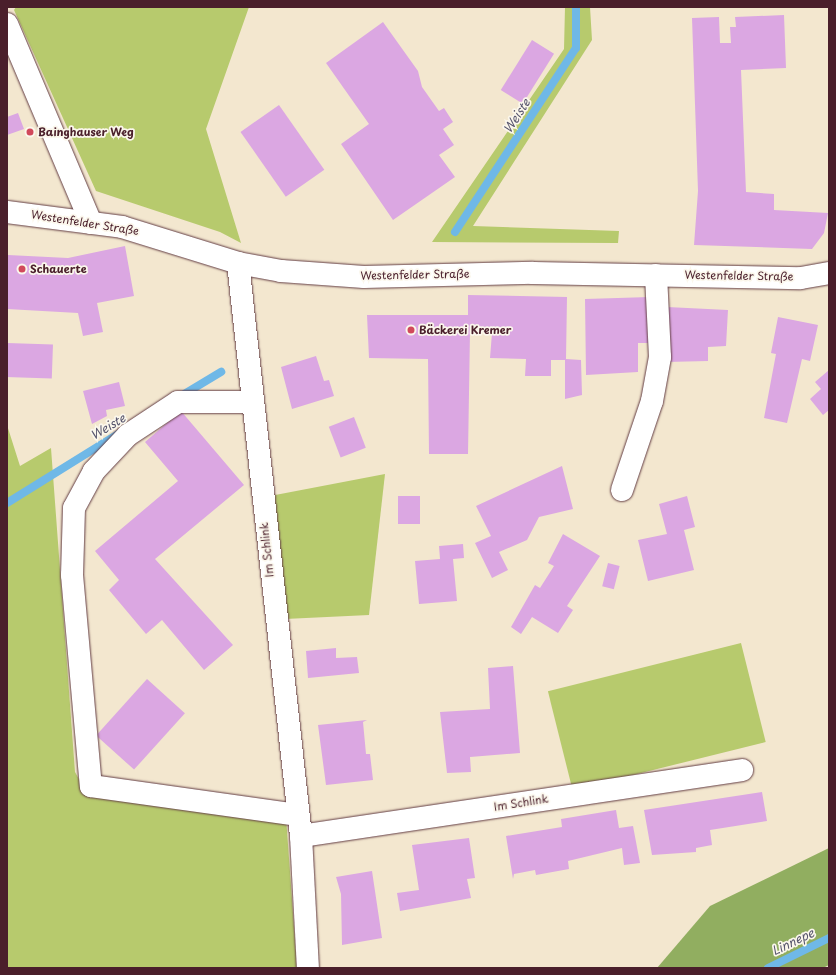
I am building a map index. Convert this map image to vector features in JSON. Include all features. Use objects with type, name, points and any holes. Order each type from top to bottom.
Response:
[{"type":"street","points":[[7,24],[91,223]]},
{"type":"street","name":"Westenfelder Straße","points":[[7,212],[91,223],[150,234],[238,263],[282,271],[364,277],[532,273],[801,278],[829,273]]},
{"type":"street","name":"Im Schlink","points":[[238,263],[251,402],[297,815],[301,836],[308,968]]},
{"type":"street","points":[[622,490],[652,401],[660,357],[656,275]]},
{"type":"street","points":[[251,402],[178,402],[128,435],[94,471],[74,508],[72,575],[91,786],[297,815]]},
{"type":"street","name":"Im Schlink","points":[[301,836],[742,770]]},
{"type":"green space","points":[[16,7],[249,7],[206,129],[241,243],[220,232],[96,191],[14,10]]},
{"type":"green space","points":[[565,7],[590,7],[592,40],[473,226],[619,231],[618,243],[432,242],[564,49]]},
{"type":"green space","points":[[7,425],[20,466],[51,448],[75,772],[85,790],[286,817],[297,968],[7,968]]},
{"type":"green space","points":[[385,474],[369,615],[285,619],[270,496]]},
{"type":"green space","points":[[741,643],[766,742],[573,790],[548,691]]},
{"type":"green space","points":[[829,848],[829,965],[823,968],[657,968],[710,906]]},
{"type":"building","points":[[784,15],[786,68],[741,70],[746,192],[774,194],[774,210],[828,213],[824,233],[812,249],[694,245],[698,191],[692,18],[719,17],[720,43],[731,43],[730,27],[736,27],[735,17]]},
{"type":"building","points":[[383,22],[418,71],[422,87],[439,111],[444,108],[453,122],[443,129],[454,145],[439,155],[455,177],[393,220],[341,144],[369,124],[326,63]]},
{"type":"building","points":[[532,40],[554,54],[523,104],[501,90]]},
{"type":"building","points":[[279,105],[324,170],[286,197],[240,132]]},
{"type":"building","points":[[18,113],[24,129],[7,135],[7,117]]},
{"type":"building","points":[[125,246],[134,296],[97,303],[103,332],[83,336],[78,313],[7,309],[8,255],[68,258]]},
{"type":"building","points":[[468,295],[567,297],[566,359],[581,360],[582,395],[565,399],[565,360],[551,360],[551,376],[525,376],[526,359],[490,358],[492,333],[470,332],[468,454],[429,454],[428,359],[369,358],[367,315],[468,315]]},
{"type":"building","points":[[650,297],[651,343],[638,343],[638,372],[586,375],[585,299]]},
{"type":"building","points":[[667,307],[728,310],[726,346],[708,347],[708,361],[666,362]]},
{"type":"building","points":[[778,317],[818,325],[810,361],[802,359],[787,423],[764,418],[776,354],[771,353]]},
{"type":"building","points":[[7,343],[53,345],[52,379],[7,377]]},
{"type":"building","points":[[316,356],[324,381],[329,380],[334,396],[292,409],[281,367]]},
{"type":"building","points":[[829,370],[829,410],[823,415],[810,399],[821,389],[815,382]]},
{"type":"building","points":[[119,382],[125,406],[106,410],[107,416],[92,424],[83,391]]},
{"type":"building","points":[[181,411],[244,485],[155,559],[233,645],[204,670],[162,620],[146,634],[109,590],[119,580],[95,551],[178,481],[145,442]]},
{"type":"building","points":[[354,417],[366,448],[341,457],[329,427]]},
{"type":"building","points":[[562,466],[573,509],[539,517],[527,540],[499,552],[508,570],[492,578],[475,543],[491,536],[476,506]]},
{"type":"building","points":[[398,496],[420,496],[420,524],[398,524]]},
{"type":"building","points":[[687,496],[695,527],[684,530],[694,570],[648,581],[638,540],[667,534],[659,504]]},
{"type":"building","points":[[563,534],[600,556],[567,606],[573,610],[558,633],[532,617],[521,634],[511,627],[535,585],[540,588],[554,566],[548,563]]},
{"type":"building","points":[[463,544],[464,558],[453,559],[457,601],[419,604],[415,561],[440,559],[439,546]]},
{"type":"building","points":[[608,563],[620,566],[614,589],[602,586]]},
{"type":"building","points":[[336,648],[336,658],[357,657],[359,673],[308,678],[306,651]]},
{"type":"building","points":[[513,666],[520,753],[470,757],[471,772],[447,773],[440,712],[490,709],[488,668]]},
{"type":"building","points":[[147,679],[185,713],[134,770],[96,735]]},
{"type":"building","points":[[367,720],[363,722],[366,754],[370,754],[373,780],[326,785],[318,725]]},
{"type":"building","points":[[762,792],[767,821],[710,830],[712,845],[696,848],[696,852],[652,855],[644,810]]},
{"type":"building","points":[[616,810],[619,828],[633,826],[640,863],[624,865],[622,848],[568,861],[569,869],[536,875],[535,870],[514,874],[513,879],[506,836],[562,827],[561,819]]},
{"type":"building","points":[[469,838],[475,878],[467,879],[471,898],[400,911],[397,893],[419,890],[412,845]]},
{"type":"building","points":[[372,871],[382,938],[342,945],[341,894],[336,877]]},
{"type":"waterway","name":"Weiste","points":[[455,232],[576,48],[576,7]]},
{"type":"waterway","name":"Weiste","points":[[181,396],[221,372]]},
{"type":"waterway","name":"Weiste","points":[[7,503],[118,434]]},
{"type":"waterway","name":"Linnepe","points":[[768,968],[829,938]]},
{"type":"place","name":"Bainghauser Weg","points":[[30,132]]},
{"type":"place","name":"Schauerte","points":[[22,269]]},
{"type":"place","name":"Bäckerei Kremer","points":[[411,330]]}]
